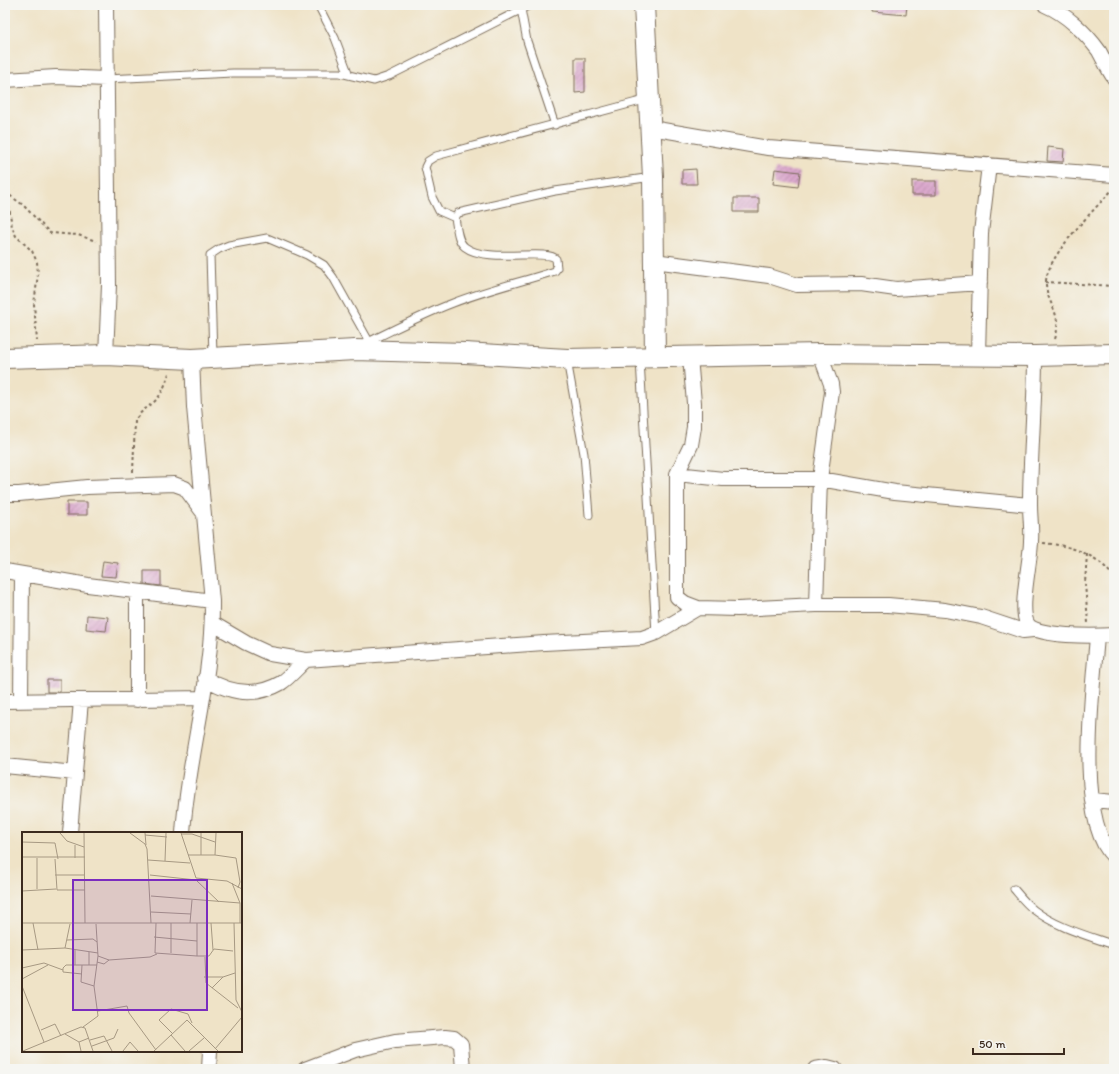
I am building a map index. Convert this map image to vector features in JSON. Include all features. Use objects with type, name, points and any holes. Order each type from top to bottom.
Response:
[{"type":"street","points":[[106,5],[109,285],[106,355]]},
{"type":"street","points":[[644,5],[652,128],[654,261],[647,357]]},
{"type":"street","points":[[1045,5],[1071,22],[1088,39],[1099,52],[1114,78]]},
{"type":"street","points":[[5,80],[56,77],[106,78]]},
{"type":"street","points":[[652,128],[768,148],[989,164],[1114,175]]},
{"type":"street","points":[[978,355],[981,233],[989,164]]},
{"type":"street","points":[[654,261],[769,276],[797,285],[861,284],[896,289],[980,283]]},
{"type":"street","points":[[5,358],[106,355],[183,359],[371,346],[567,359],[820,354],[1043,356],[1114,354]]},
{"type":"street","points":[[816,605],[820,479],[832,392],[831,384],[820,354]]},
{"type":"street","points":[[1033,630],[1027,623],[1025,609],[1032,541],[1030,505],[1043,356]]},
{"type":"street","points":[[669,626],[677,596],[677,474],[691,445],[694,427],[694,403],[690,357]]},
{"type":"street","points":[[183,359],[194,407],[212,601],[212,623],[203,698],[185,801],[183,832]]},
{"type":"street","points":[[677,474],[723,479],[820,479],[895,492],[1030,505]]},
{"type":"street","points":[[5,494],[130,485],[180,486],[192,496],[203,512]]},
{"type":"street","points":[[5,571],[137,592],[212,601]]},
{"type":"street","points":[[21,701],[22,574]]},
{"type":"street","points":[[137,592],[137,700]]},
{"type":"street","points":[[677,596],[685,603],[698,608],[738,609],[816,605],[888,605],[945,610],[981,616],[1023,631],[1033,630],[1093,636],[1114,635]]},
{"type":"street","points":[[212,623],[246,643],[270,654],[306,660],[544,643],[642,638],[656,634],[698,608]]},
{"type":"street","points":[[1093,636],[1088,764],[1098,830],[1110,853],[1114,857]]},
{"type":"street","points":[[205,678],[221,688],[237,692],[260,691],[281,682],[306,660]]},
{"type":"street","points":[[5,701],[203,698]]},
{"type":"street","points":[[70,832],[81,700]]},
{"type":"street","points":[[5,766],[75,773]]},
{"type":"street","points":[[1093,800],[1114,802]]},
{"type":"street","points":[[305,1069],[362,1049],[396,1041],[445,1037],[454,1038],[461,1044],[463,1069]]},
{"type":"street","points":[[209,1069],[210,1052]]},
{"type":"street","points":[[815,1069],[827,1067],[835,1069]]},
{"type":"lane","points":[[318,5],[335,38],[349,75]]},
{"type":"lane","points":[[106,78],[233,73],[349,75],[363,80],[374,81],[389,76],[530,5]]},
{"type":"lane","points":[[521,9],[528,41],[555,125]]},
{"type":"lane","points":[[455,218],[444,214],[435,205],[425,167],[428,160],[436,156],[555,125],[650,98]]},
{"type":"lane","points":[[455,218],[461,211],[521,200],[555,191],[653,177]]},
{"type":"lane","points":[[213,358],[210,255],[229,245],[267,238],[307,255],[324,265],[333,277],[371,346],[422,315],[454,302],[541,275],[557,268],[556,259],[547,254],[504,257],[476,253],[464,247],[459,238],[455,218]]},
{"type":"lane","points":[[647,357],[656,634]]},
{"type":"lane","points":[[567,359],[584,454],[589,515]]},
{"type":"lane","points":[[1014,889],[1032,909],[1054,923],[1075,932],[1114,945]]},
{"type":"path","points":[[1043,356],[1058,332],[1058,320],[1047,291],[1046,282],[1049,268],[1056,255],[1114,187]]},
{"type":"path","points":[[6,192],[23,204],[50,233],[78,235],[108,245]]},
{"type":"path","points":[[6,192],[12,227],[16,236],[32,251],[37,262],[38,274],[34,304],[39,357]]},
{"type":"path","points":[[1046,282],[1114,286]]},
{"type":"path","points":[[130,485],[135,461],[135,420],[138,414],[154,402],[183,359]]},
{"type":"path","points":[[1032,541],[1062,545],[1087,554],[1099,562],[1114,576]]},
{"type":"path","points":[[1087,554],[1085,583],[1093,636]]},
{"type":"building","points":[[873,5],[907,5],[906,15],[872,12]]},
{"type":"building","points":[[575,58],[585,58],[585,92],[575,93]]},
{"type":"building","points":[[1048,147],[1064,149],[1063,162],[1047,161]]},
{"type":"building","points":[[696,169],[697,184],[682,184],[682,170]]},
{"type":"building","points":[[775,169],[800,172],[798,187],[773,184]]},
{"type":"building","points":[[912,181],[936,181],[936,195],[912,195]]},
{"type":"building","points":[[734,198],[759,198],[759,212],[734,212]]},
{"type":"building","points":[[67,502],[87,502],[87,515],[67,515]]},
{"type":"building","points":[[103,561],[118,563],[116,577],[101,576]]},
{"type":"building","points":[[144,571],[161,571],[161,586],[144,584]]},
{"type":"building","points":[[87,615],[108,617],[106,631],[86,629]]},
{"type":"building","points":[[47,680],[60,680],[60,692],[47,692]]}]
